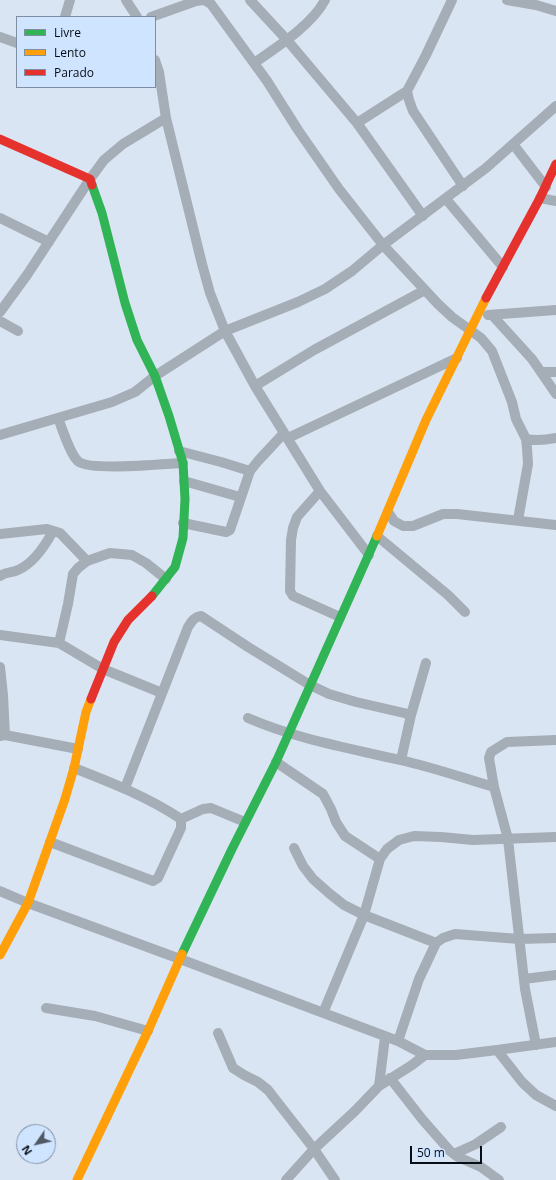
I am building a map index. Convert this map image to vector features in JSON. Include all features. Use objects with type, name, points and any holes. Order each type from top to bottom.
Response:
[{"type":"street","points":[[65,16],[70,0]]},
{"type":"street","points":[[126,0],[136,16]]},
{"type":"street","points":[[154,16],[196,1],[204,0],[211,4],[254,63],[339,189],[383,245],[452,318],[481,338],[492,351],[512,402],[516,419],[526,439],[528,464],[518,520]]},
{"type":"street","points":[[250,0],[287,40],[357,123],[422,216]]},
{"type":"street","points":[[254,63],[304,26],[322,6],[325,0]]},
{"type":"street","points":[[357,123],[408,91],[452,0]]},
{"type":"street","points":[[507,0],[537,2],[556,11]]},
{"type":"street","points":[[0,37],[16,43]]},
{"type":"street","points":[[156,63],[159,72],[166,118],[202,264],[210,293],[225,331],[255,386],[320,491],[369,555]]},
{"type":"street","points":[[408,91],[409,100],[413,111],[463,186]]},
{"type":"street","points":[[0,435],[118,400],[135,392],[155,376],[225,331],[298,302],[325,289],[352,271],[383,245],[486,168],[556,106]]},
{"type":"street","points":[[0,312],[104,160],[123,144],[166,118]]},
{"type":"street","points":[[0,139],[90,179],[102,213],[125,303],[138,340],[155,376],[183,463],[185,500],[183,538],[175,567],[149,600],[128,620],[114,642],[86,712],[74,768],[65,799],[28,903],[0,955]]},
{"type":"street","points":[[513,144],[546,187]]},
{"type":"street","points":[[77,1180],[245,822],[276,762],[388,512],[426,420],[477,316],[546,187],[556,164]]},
{"type":"street","points":[[446,198],[503,267]]},
{"type":"street","points":[[540,198],[556,201]]},
{"type":"street","points":[[0,218],[48,242]]},
{"type":"street","points":[[255,386],[314,350],[425,290]]},
{"type":"street","points":[[477,316],[556,310]]},
{"type":"street","points":[[492,315],[527,353],[556,394]]},
{"type":"street","points":[[0,321],[18,331]]},
{"type":"street","points":[[184,523],[228,532],[230,530],[250,471],[258,461],[286,436],[457,358]]},
{"type":"street","points":[[541,372],[556,372]]},
{"type":"street","points":[[58,418],[74,457],[80,463],[117,467],[183,463]]},
{"type":"street","points":[[526,439],[547,440],[556,438]]},
{"type":"street","points":[[179,451],[250,471]]},
{"type":"street","points":[[184,481],[240,497]]},
{"type":"street","points":[[320,491],[297,517],[293,528],[291,540],[290,591],[293,596],[340,618]]},
{"type":"street","points":[[388,512],[394,521],[403,526],[413,526],[443,514],[457,514],[556,525]]},
{"type":"street","points":[[0,534],[47,529],[53,530],[60,533],[87,561]]},
{"type":"street","points":[[0,576],[24,567],[40,552],[48,541],[53,530]]},
{"type":"street","points":[[377,536],[448,595],[465,612]]},
{"type":"street","points":[[59,643],[73,574],[87,561],[110,553],[132,555],[146,563],[166,579]]},
{"type":"street","points":[[125,788],[188,627],[197,617],[201,616],[310,685],[329,694],[411,716]]},
{"type":"street","points":[[0,636],[59,643],[104,670],[162,693]]},
{"type":"street","points":[[401,760],[411,716],[426,663]]},
{"type":"street","points":[[0,667],[3,695],[3,735],[78,749]]},
{"type":"street","points":[[248,718],[267,727],[371,754],[401,760],[494,787]]},
{"type":"street","points":[[536,1045],[525,989],[508,839],[494,787],[490,758],[491,752],[508,742],[556,740]]},
{"type":"street","points":[[276,762],[323,794],[336,822],[345,836],[380,859]]},
{"type":"street","points":[[50,842],[153,881],[158,878],[182,828],[181,819],[172,813],[125,788],[74,768]]},
{"type":"street","points":[[181,819],[203,809],[211,808],[245,822]]},
{"type":"street","points":[[323,1013],[364,915],[380,859],[387,849],[399,840],[414,836],[473,840],[556,837]]},
{"type":"street","points":[[294,848],[303,866],[313,879],[344,905],[364,915],[436,943]]},
{"type":"street","points":[[0,891],[28,903],[323,1013],[398,1042],[425,1055],[456,1055],[556,1042]]},
{"type":"street","points":[[398,1042],[419,979],[436,943],[443,938],[455,934],[519,939],[556,938]]},
{"type":"street","points":[[524,979],[556,974]]},
{"type":"street","points":[[46,1008],[95,1016],[148,1031]]},
{"type":"street","points":[[218,1034],[233,1068],[258,1082],[268,1090],[336,1180]]},
{"type":"street","points":[[379,1086],[386,1038]]},
{"type":"street","points":[[497,1050],[522,1082],[536,1095],[556,1106]]},
{"type":"street","points":[[286,1180],[314,1149],[355,1111],[379,1086],[425,1055]]},
{"type":"street","points":[[390,1078],[450,1151],[481,1167],[500,1180]]},
{"type":"street","points":[[454,1154],[476,1144],[501,1127]]},
{"type":"traffic: fast","points":[[92,185],[102,213],[125,303],[137,340],[155,376],[183,463],[185,499],[183,538],[175,567],[152,596]]},
{"type":"traffic: fast","points":[[182,954],[232,849],[276,762],[377,536]]},
{"type":"traffic: slow","points":[[377,536],[426,420],[486,298]]},
{"type":"traffic: slow","points":[[0,955],[28,903],[65,799],[74,768],[86,712],[91,699]]},
{"type":"traffic: slow","points":[[77,1180],[148,1031],[182,954]]},
{"type":"traffic: jam","points":[[0,139],[90,179],[92,185]]},
{"type":"traffic: jam","points":[[486,298],[540,198],[556,164]]},
{"type":"traffic: jam","points":[[91,699],[114,642],[128,620],[152,596]]}]
